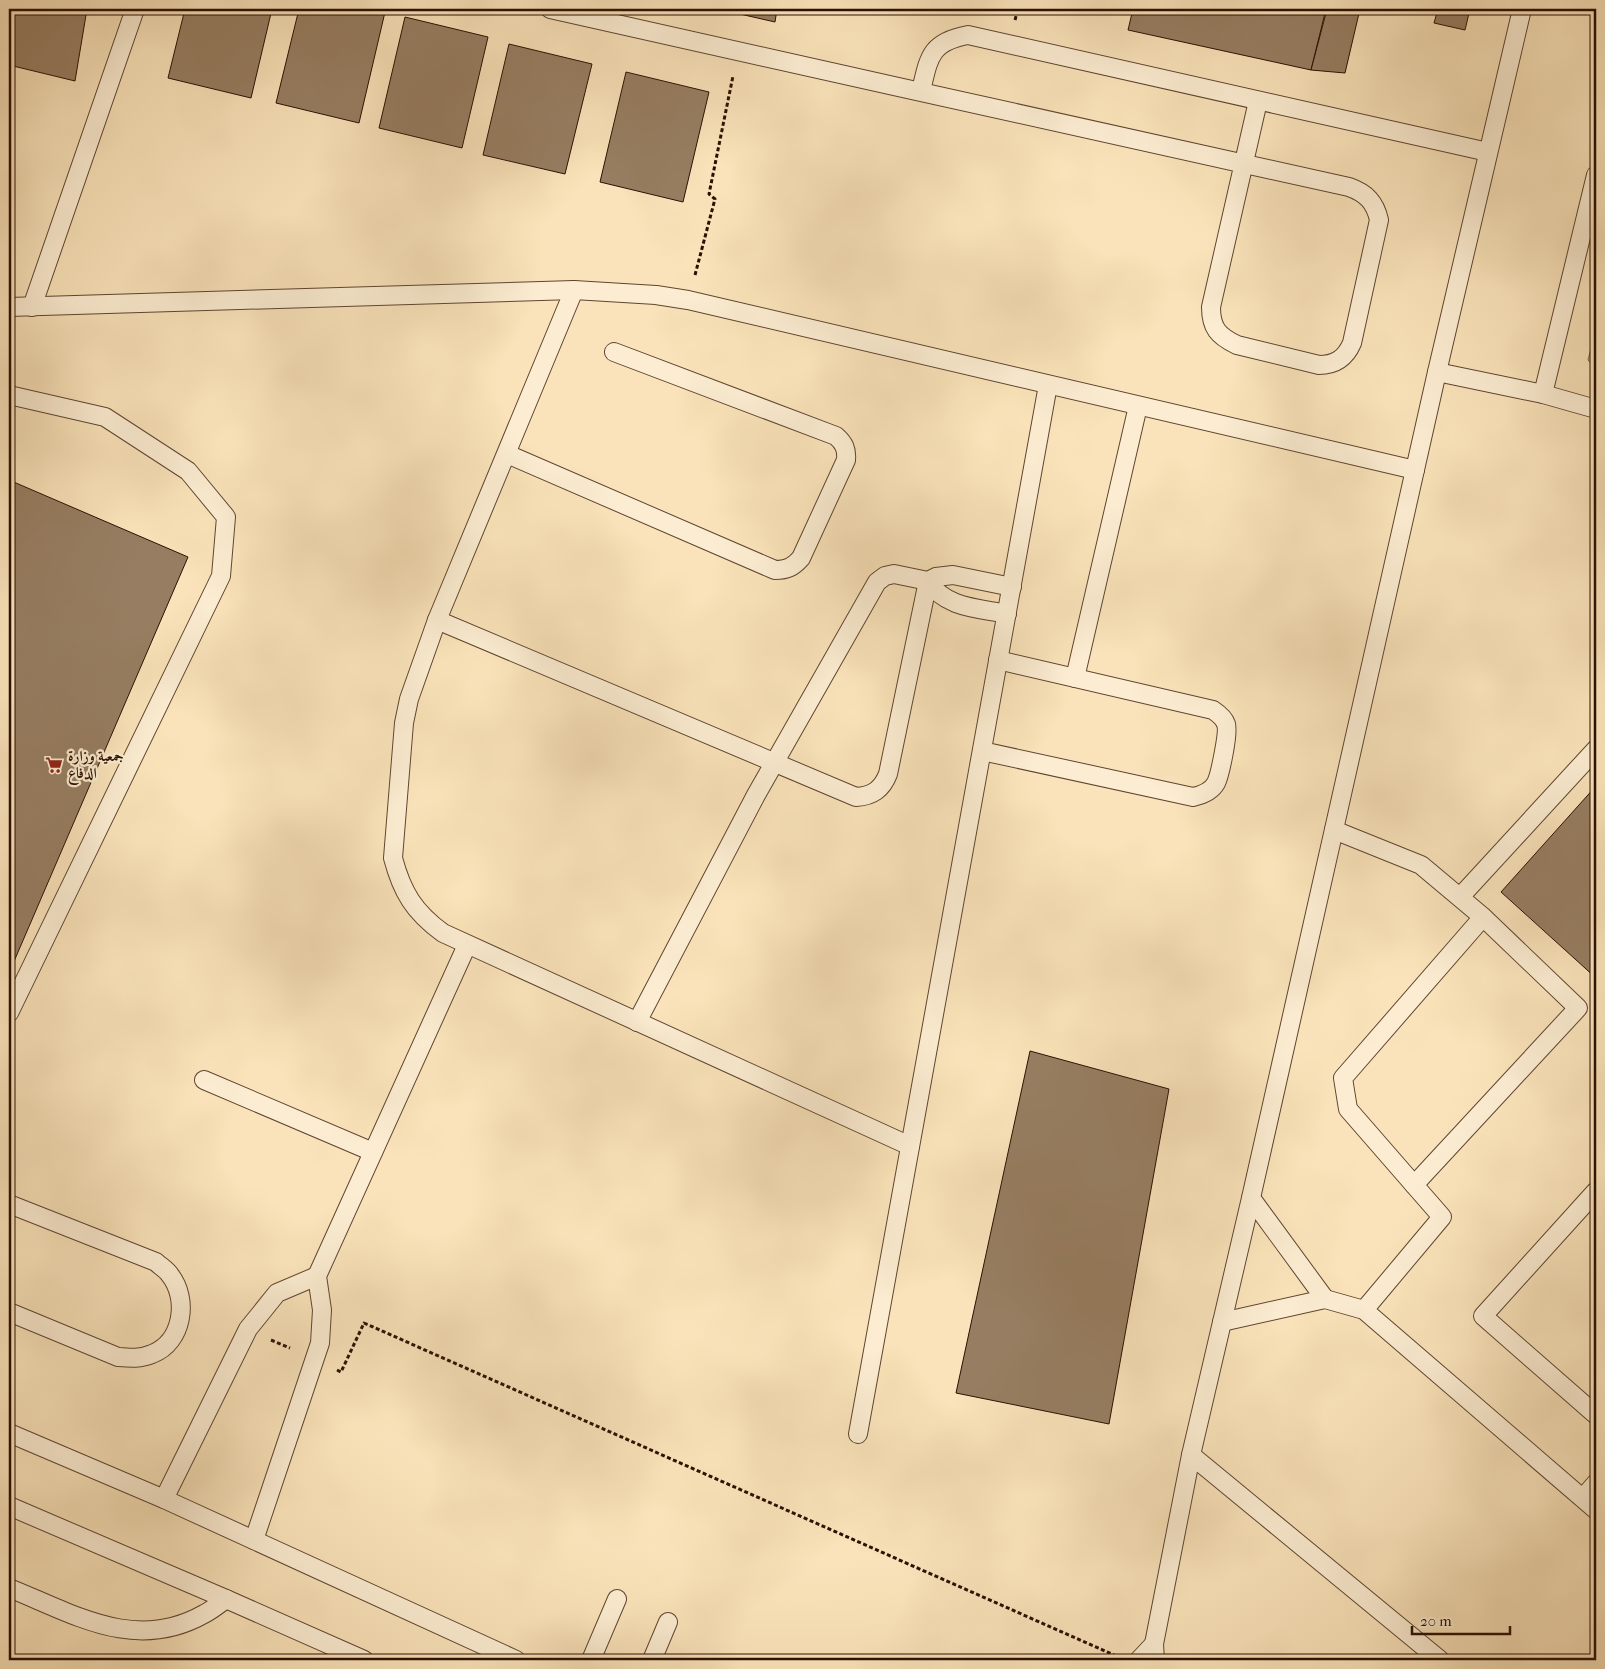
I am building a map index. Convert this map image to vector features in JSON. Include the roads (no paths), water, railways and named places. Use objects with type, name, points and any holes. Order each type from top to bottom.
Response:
[{"type":"lane","points":[[32,307],[135,9]]},
{"type":"lane","points":[[550,9],[921,91],[1244,164],[1349,187],[1360,191],[1370,198],[1376,208],[1379,220],[1352,344],[1339,361],[1329,364],[1319,364],[1237,345],[1221,336],[1211,320],[1211,307],[1244,164],[1258,101]]},
{"type":"lane","points":[[1139,1660],[1155,1652],[1191,1455],[1251,1198],[1437,372],[1522,9]]},
{"type":"lane","points":[[921,91],[928,62],[938,46],[950,38],[968,35],[1488,152]]},
{"type":"lane","points":[[1543,394],[1596,175]]},
{"type":"lane","points":[[574,290],[437,620],[409,699],[404,723],[393,858],[398,876],[405,893],[428,922],[443,933],[467,946],[910,1146]]},
{"type":"lane","points":[[9,307],[574,290],[656,295],[688,300],[1415,470]]},
{"type":"lane","points":[[506,454],[775,570],[785,570],[795,566],[801,558],[846,460],[843,442],[836,436],[614,352]]},
{"type":"lane","points":[[1437,372],[1543,394],[1596,409]]},
{"type":"lane","points":[[858,1434],[1048,385]]},
{"type":"lane","points":[[9,395],[105,417],[188,472],[226,517],[221,576],[9,1013]]},
{"type":"lane","points":[[1075,678],[1138,406]]},
{"type":"lane","points":[[637,1022],[774,762],[877,582],[885,576],[894,574],[928,581],[936,577],[953,575],[1012,587]]},
{"type":"lane","points":[[437,620],[856,797],[877,792],[884,784],[888,774],[928,581]]},
{"type":"lane","points":[[928,581],[936,592],[948,601],[1007,614]]},
{"type":"lane","points":[[982,751],[1193,797],[1201,795],[1216,782],[1228,732],[1225,720],[1213,710],[998,660]]},
{"type":"lane","points":[[1460,897],[1596,749]]},
{"type":"lane","points":[[1334,830],[1421,865],[1483,917],[1578,1008],[1414,1185]]},
{"type":"lane","points":[[1364,1310],[1442,1217],[1348,1109],[1343,1078],[1483,917]]},
{"type":"lane","points":[[254,1540],[320,1343],[322,1310],[317,1276],[467,946]]},
{"type":"lane","points":[[204,1080],[373,1152]]},
{"type":"lane","points":[[1596,1191],[1483,1316],[1596,1415]]},
{"type":"lane","points":[[1251,1198],[1325,1299]]},
{"type":"lane","points":[[9,1204],[156,1262],[170,1274],[179,1290],[182,1308],[178,1326],[168,1342],[154,1353],[136,1359],[118,1357],[9,1312]]},
{"type":"lane","points":[[164,1499],[248,1329],[277,1294],[317,1276]]},
{"type":"lane","points":[[1222,1322],[1325,1299],[1364,1310],[1596,1510]]},
{"type":"lane","points":[[9,1433],[164,1499],[516,1660]]},
{"type":"lane","points":[[1191,1455],[1440,1660]]},
{"type":"lane","points":[[1583,1498],[1596,1483]]},
{"type":"lane","points":[[9,1506],[364,1660]]},
{"type":"lane","points":[[9,1588],[102,1626],[128,1631],[154,1630],[180,1625],[205,1614],[226,1599]]},
{"type":"lane","points":[[591,1660],[617,1599]]},
{"type":"lane","points":[[652,1660],[668,1622]]},
{"type":"place","name":"جمعية وزارة الدفاع","points":[[54,765]]}]
